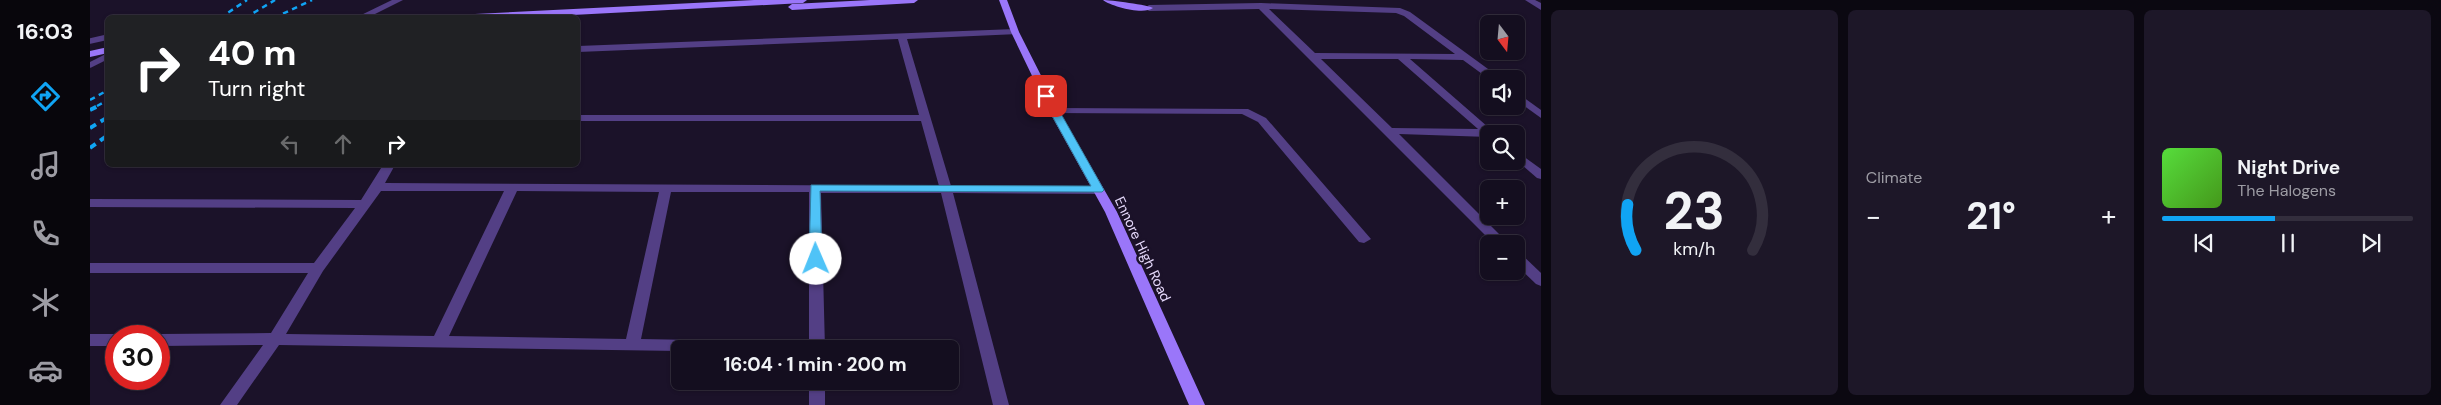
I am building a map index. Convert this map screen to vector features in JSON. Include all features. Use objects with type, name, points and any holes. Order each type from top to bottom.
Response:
[{"type":"main road","points":[[513,15],[803,0]]},
{"type":"main road","points":[[580,19],[914,0]]},
{"type":"main road","name":"Ennore High Road","points":[[1003,0],[1015,32],[1054,112],[1111,212],[1197,405]]},
{"type":"main road","points":[[1107,0],[1128,7],[1149,8]]},
{"type":"main road","points":[[1139,0],[1149,8]]},
{"type":"main road","points":[[90,47],[105,44]]},
{"type":"main road","points":[[90,54],[105,51]]},
{"type":"street","points":[[367,15],[399,0]]},
{"type":"street","points":[[1529,0],[1541,7]]},
{"type":"street","points":[[1149,8],[1261,6],[1397,10],[1407,14],[1483,70]]},
{"type":"street","points":[[1261,6],[1493,235]]},
{"type":"street","points":[[580,49],[1015,32]]},
{"type":"street","points":[[902,36],[946,188],[1001,405]]},
{"type":"street","points":[[1313,56],[1466,57]]},
{"type":"street","points":[[1400,56],[1481,125]]},
{"type":"street","points":[[1525,103],[1541,115]]},
{"type":"street","points":[[1054,112],[1244,111],[1255,115],[1262,120],[1364,239]]},
{"type":"street","points":[[580,118],[926,118]]},
{"type":"street","points":[[1389,131],[1480,133]]},
{"type":"street","points":[[1525,162],[1541,175]]},
{"type":"street","points":[[228,405],[275,339],[318,268],[366,204],[388,167]]},
{"type":"street","points":[[377,187],[513,186],[1098,190]]},
{"type":"street","points":[[439,342],[513,186]]},
{"type":"street","points":[[632,345],[666,187]]},
{"type":"street","points":[[815,188],[817,340]]},
{"type":"street","points":[[90,203],[366,204]]},
{"type":"street","points":[[1525,266],[1541,281]]},
{"type":"street","points":[[90,268],[318,268]]},
{"type":"street","points":[[170,340],[275,339],[671,346]]},
{"type":"street","points":[[90,340],[105,340]]},
{"type":"street","points":[[817,390],[817,405]]},
{"type":"lane","points":[[90,41],[105,38]]},
{"type":"lane","points":[[90,65],[105,58]]},
{"type":"railway","points":[[224,15],[247,0]]},
{"type":"railway","points":[[250,15],[275,0]]},
{"type":"railway","points":[[280,15],[312,0]]},
{"type":"railway","points":[[90,100],[105,92]]},
{"type":"railway","points":[[97,106],[105,102]]},
{"type":"railway","points":[[90,110],[100,105]]},
{"type":"railway","points":[[90,128],[105,119]]},
{"type":"railway","points":[[90,148],[105,137]]},
{"type":"route","points":[[816,259],[815,188],[1098,190],[1046,96]]}]
